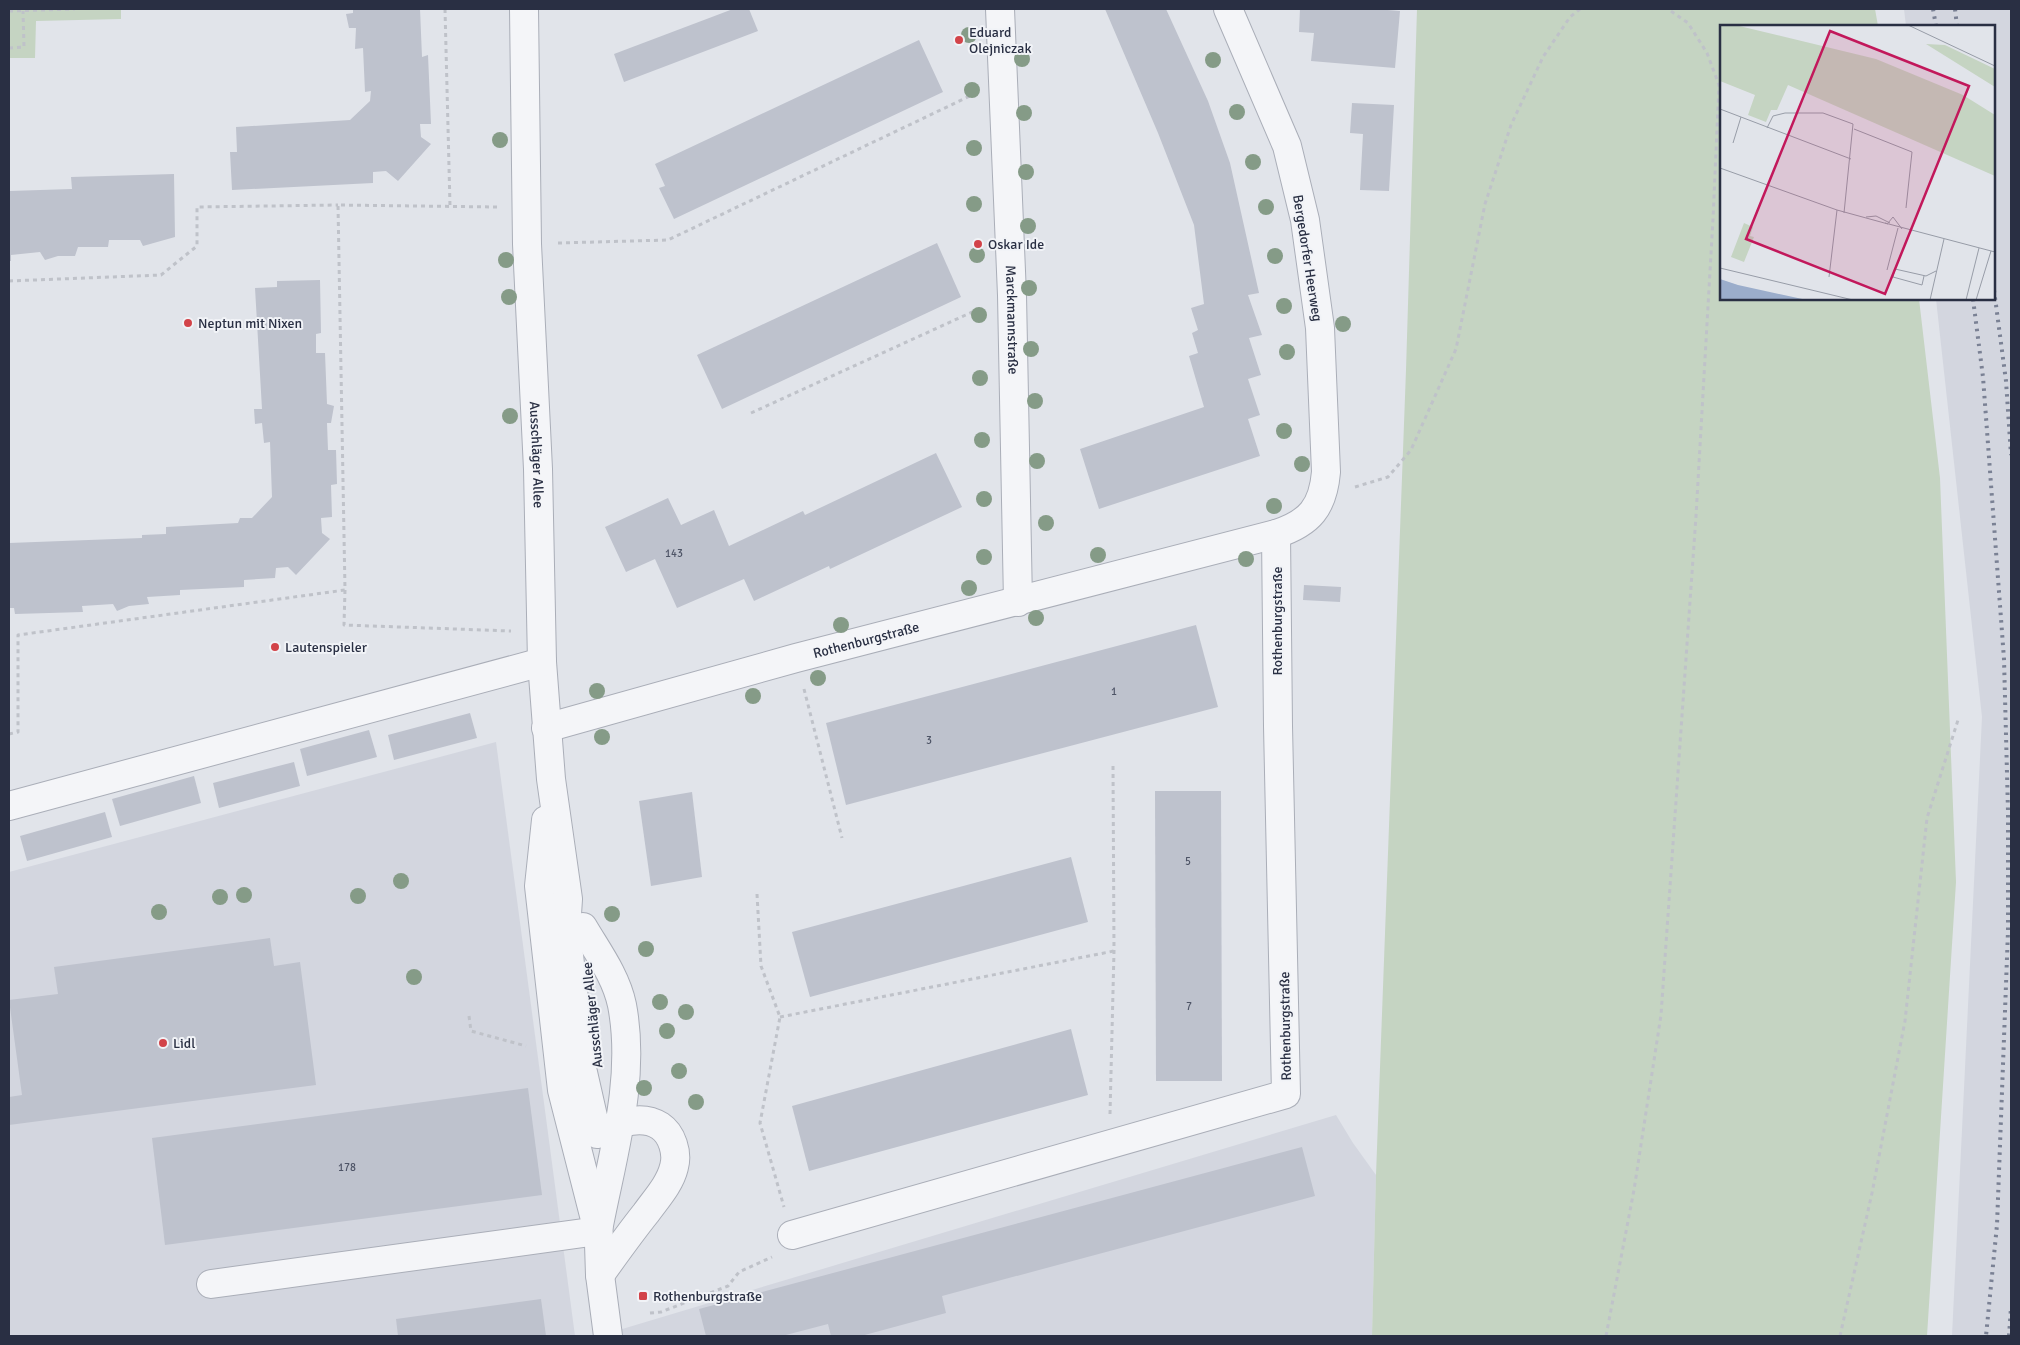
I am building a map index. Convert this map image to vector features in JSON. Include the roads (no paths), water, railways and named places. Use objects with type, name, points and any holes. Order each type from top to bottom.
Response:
[{"type":"street","name":"Ausschläger Allee","points":[[524,9],[527,244],[538,469],[541,632],[546,728],[551,779],[568,899],[566,929],[582,1068],[608,1128]]},
{"type":"street","name":"Marckmannstraße","points":[[1000,9],[1012,295],[1018,602]]},
{"type":"street","name":"Bergedorfer Heerweg","points":[[1228,9],[1287,146],[1305,220],[1313,266],[1320,328],[1326,472],[1324,490]]},
{"type":"street","name":"Rothenburgstraße","points":[[546,728],[796,658],[1276,534],[1292,529],[1304,521],[1319,502],[1324,490]]},
{"type":"street","name":"Rothenburgstraße","points":[[792,1236],[1286,1094],[1276,534]]},
{"type":"street","points":[[9,806],[542,662]]},
{"type":"street","points":[[211,1284],[598,1231],[562,1090],[539,886],[551,779]]},
{"type":"street","name":"Ausschläger Allee","points":[[568,899],[583,927],[598,1064],[608,1128],[598,1231],[600,1275],[608,1336]]},
{"type":"street","points":[[600,1275],[660,1194],[671,1177],[675,1165],[673,1144],[669,1135],[653,1122],[642,1120],[608,1128]]},
{"type":"railway","points":[[1933,9],[1936,25]]},
{"type":"railway","points":[[1955,9],[1957,25]]},
{"type":"railway","points":[[1995,298],[2006,381],[2011,455]]},
{"type":"railway","points":[[1973,300],[1983,377],[2004,659],[2008,811],[2008,931],[1997,1225],[1986,1336]]},
{"type":"railway","points":[[2009,1336],[2011,1307]]},
{"type":"place","name":"Eduard Olejniczak","points":[[959,40]]},
{"type":"place","name":"Oskar Ide","points":[[978,244]]},
{"type":"place","name":"Neptun mit Nixen","points":[[188,323]]},
{"type":"place","name":"Lautenspieler","points":[[275,647]]},
{"type":"place","name":"Lidl","points":[[163,1043]]},
{"type":"place","name":"Rothenburgstraße","points":[[643,1296]]}]
